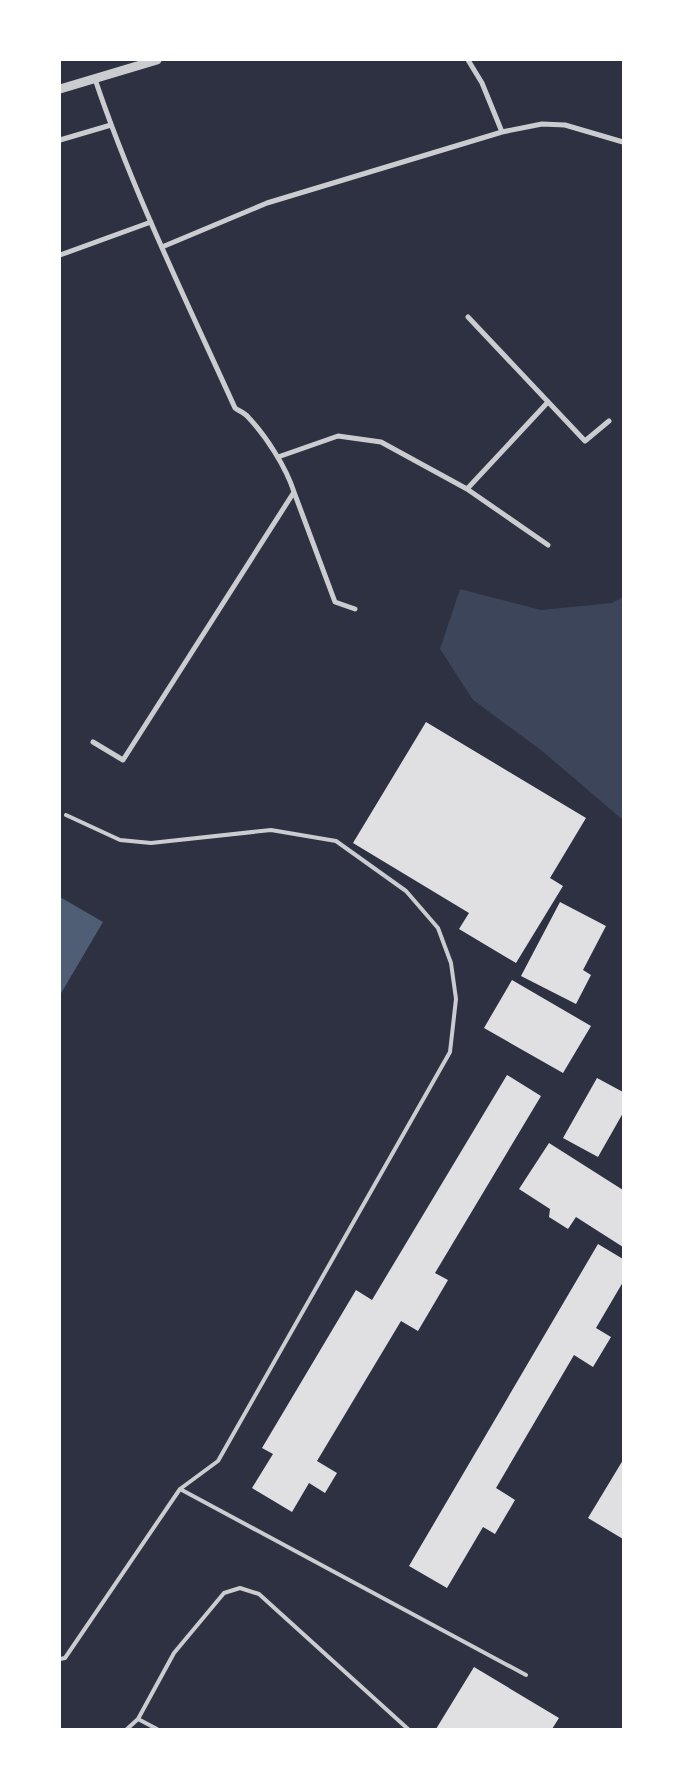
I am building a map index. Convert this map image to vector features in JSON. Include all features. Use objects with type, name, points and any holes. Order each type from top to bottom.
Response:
[{"type":"street","points":[[60,89],[157,60]]},
{"type":"street","points":[[468,60],[482,83],[502,132]]},
{"type":"street","points":[[95,79],[111,125],[151,222],[235,408],[247,415],[278,457],[290,478],[335,602],[355,609]]},
{"type":"street","points":[[162,247],[267,203],[502,132],[542,124],[565,125],[623,142]]},
{"type":"street","points":[[60,140],[111,125]]},
{"type":"street","points":[[60,254],[151,222]]},
{"type":"street","points":[[468,317],[585,440],[609,421]]},
{"type":"street","points":[[468,489],[548,402]]},
{"type":"street","points":[[278,457],[338,436],[381,442],[468,489],[548,545]]},
{"type":"street","points":[[93,742],[123,760],[294,492]]},
{"type":"lane","points":[[60,1659],[64,1658],[180,1490],[218,1461],[450,1052],[456,999],[451,962],[438,928],[406,891],[336,841],[272,830],[151,843],[128,841],[120,840],[66,815]]},
{"type":"lane","points":[[180,1490],[526,1675]]},
{"type":"lane","points":[[127,1729],[138,1718],[174,1654],[224,1593],[240,1588],[259,1594],[408,1729]]},
{"type":"lane","points":[[138,1718],[157,1729]]},
{"type":"shaded area","points":[[460,589],[541,610],[612,603],[623,597],[623,820],[542,751],[473,700],[440,649]]},
{"type":"shaded area","points":[[60,897],[103,922],[60,995]]},
{"type":"building","points":[[426,722],[586,818],[550,878],[563,886],[516,963],[459,929],[469,913],[353,843]]},
{"type":"building","points":[[560,902],[606,926],[583,970],[591,975],[576,1004],[521,976]]},
{"type":"building","points":[[512,980],[591,1026],[563,1073],[484,1028]]},
{"type":"building","points":[[507,1075],[541,1096],[435,1273],[448,1280],[418,1331],[401,1321],[317,1461],[337,1473],[325,1493],[309,1483],[292,1512],[252,1488],[273,1454],[262,1448],[356,1290],[372,1300]]},
{"type":"building","points":[[597,1078],[623,1092],[623,1113],[598,1157],[563,1138]]},
{"type":"building","points":[[549,1143],[623,1190],[623,1247],[576,1217],[568,1229],[549,1217],[550,1209],[519,1189]]},
{"type":"building","points":[[598,1244],[623,1259],[623,1282],[596,1328],[611,1337],[593,1367],[574,1355],[496,1488],[515,1500],[495,1534],[483,1527],[447,1588],[409,1566]]},
{"type":"building","points":[[623,1460],[623,1539],[588,1518]]},
{"type":"building","points":[[474,1667],[559,1718],[552,1729],[436,1729]]}]
